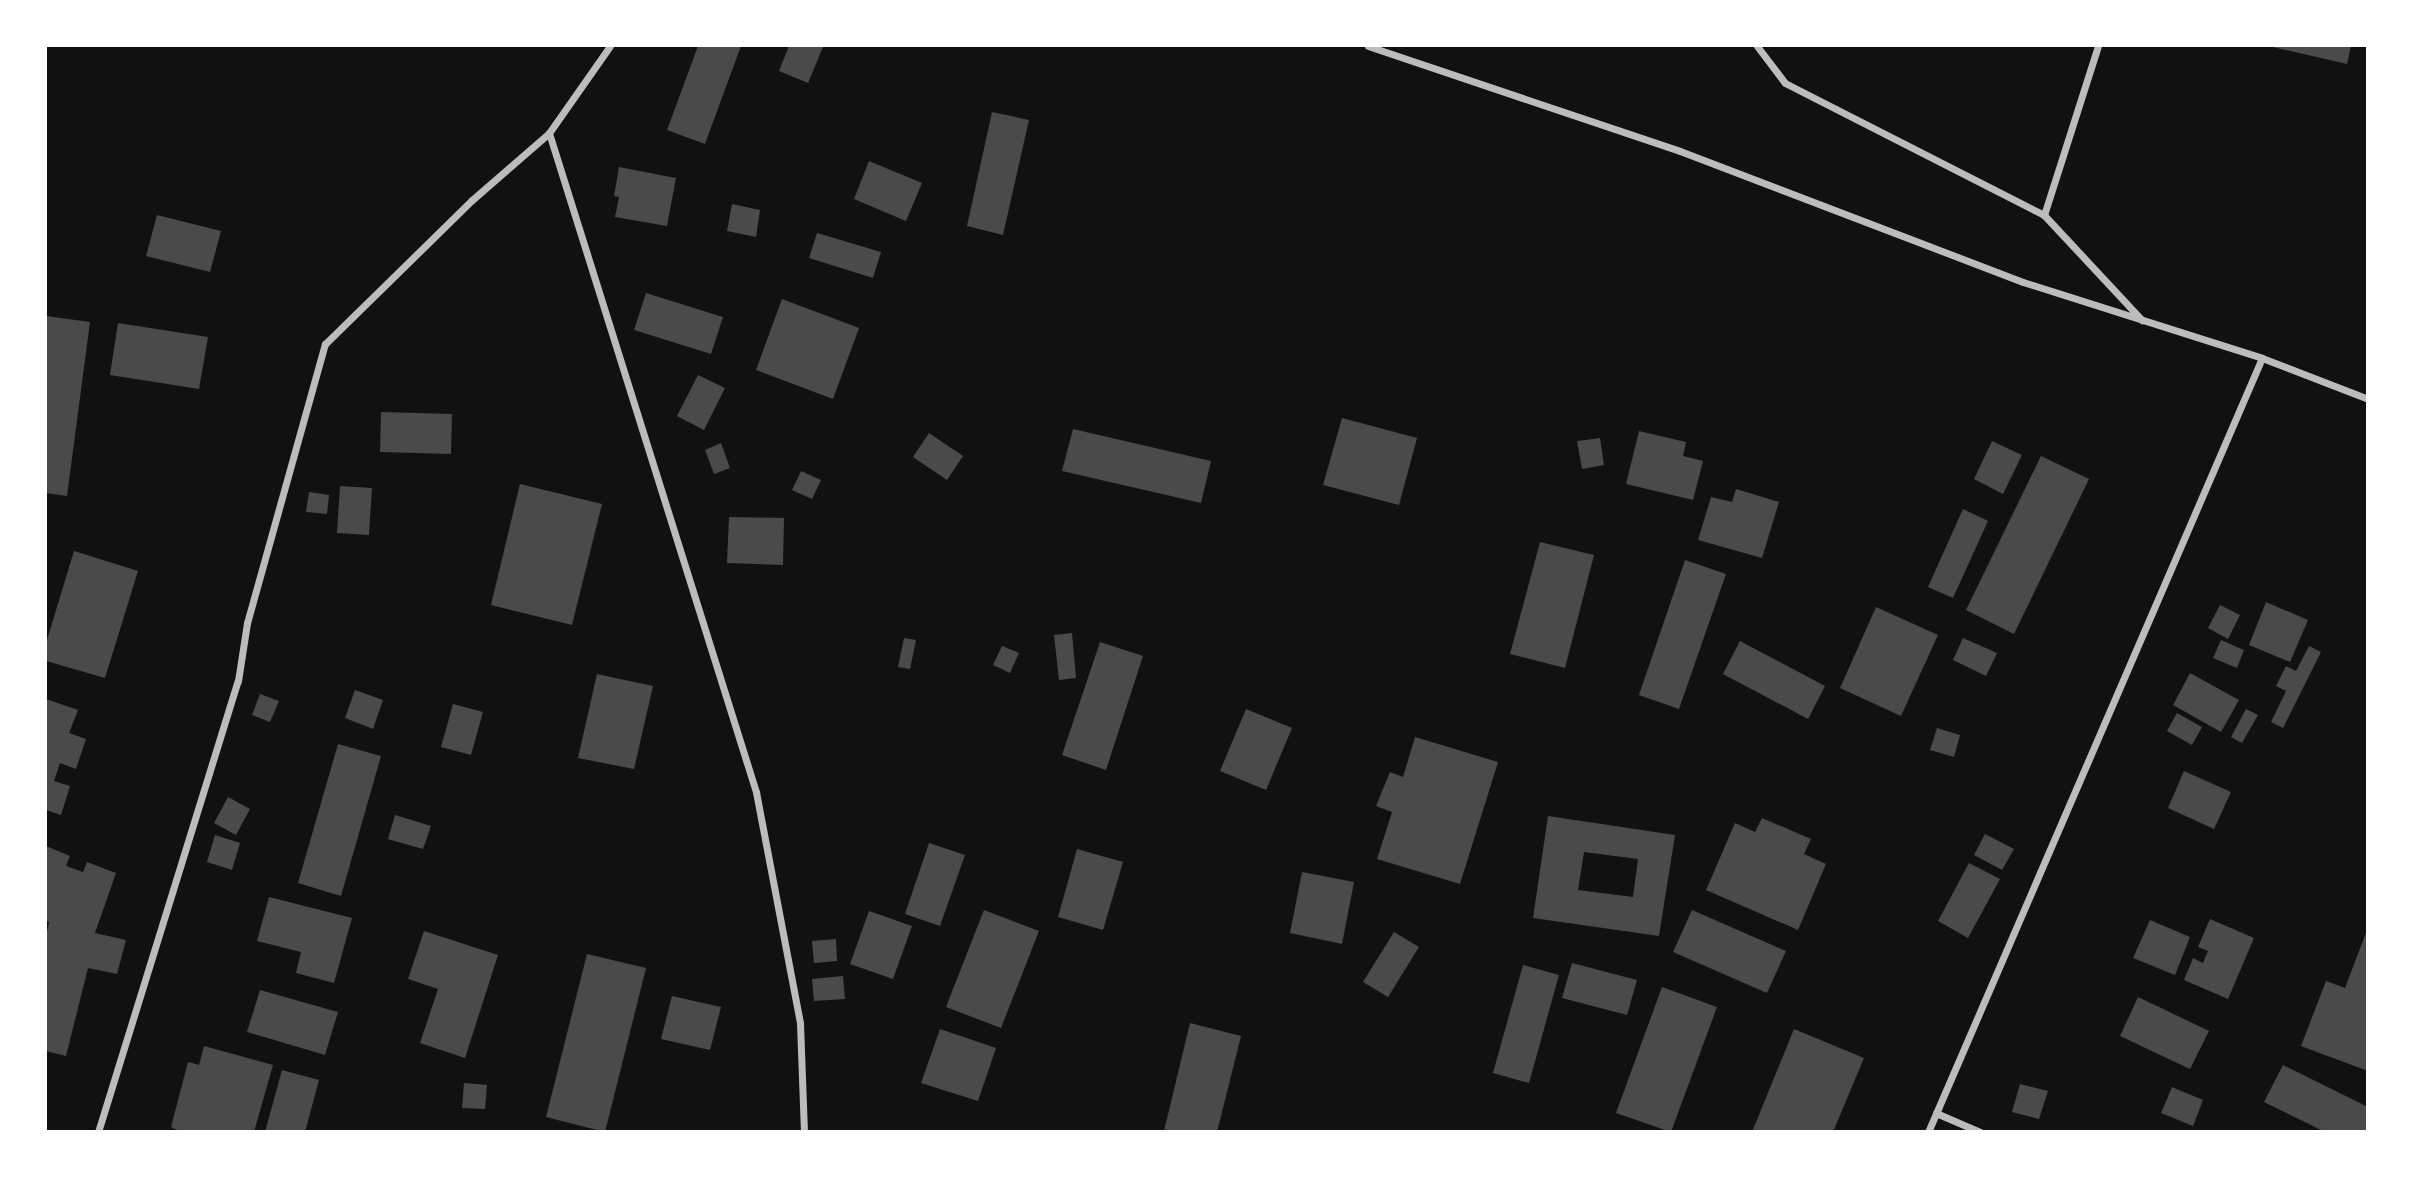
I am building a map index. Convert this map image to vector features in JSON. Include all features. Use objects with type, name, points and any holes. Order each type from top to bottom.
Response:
[{"type":"street","points":[[98,1132],[238,681],[247,623],[325,344],[472,200],[549,133],[610,46]]},
{"type":"street","points":[[1368,46],[1680,151],[2023,282],[2262,358],[2368,400]]},
{"type":"street","points":[[1758,46],[1785,83],[2044,215],[2142,320]]},
{"type":"street","points":[[2044,215],[2098,46]]},
{"type":"street","points":[[549,133],[756,792],[800,1023],[804,1132]]},
{"type":"street","points":[[1928,1132],[2262,358]]},
{"type":"street","points":[[1936,1113],[1980,1132]]},
{"type":"building","points":[[698,46],[741,46],[705,144],[667,130]]},
{"type":"building","points":[[789,46],[823,47],[808,83],[779,71]]},
{"type":"building","points":[[2268,46],[2351,46],[2347,64]]},
{"type":"building","points":[[992,112],[1029,120],[1003,235],[967,226]]},
{"type":"building","points":[[869,161],[922,183],[906,221],[854,199]]},
{"type":"building","points":[[619,167],[676,178],[667,226],[615,217],[619,197],[614,196]]},
{"type":"building","points":[[732,204],[760,210],[756,237],[727,231]]},
{"type":"building","points":[[157,215],[221,231],[210,272],[146,256]]},
{"type":"building","points":[[817,233],[881,252],[873,278],[809,258]]},
{"type":"building","points":[[646,293],[723,317],[711,354],[634,330]]},
{"type":"building","points":[[782,299],[859,328],[833,399],[756,370]]},
{"type":"building","points":[[46,316],[90,322],[67,496],[46,493]]},
{"type":"building","points":[[118,323],[208,337],[199,389],[110,375]]},
{"type":"building","points":[[698,375],[725,388],[704,430],[677,416]]},
{"type":"building","points":[[381,412],[452,414],[451,454],[380,452]]},
{"type":"building","points":[[1342,418],[1417,438],[1399,505],[1323,485]]},
{"type":"building","points":[[1073,429],[1211,461],[1201,503],[1062,471]]},
{"type":"building","points":[[1639,431],[1686,442],[1683,456],[1703,461],[1693,500],[1626,484]]},
{"type":"building","points":[[929,433],[963,456],[947,480],[913,457]]},
{"type":"building","points":[[1600,438],[1604,465],[1582,469],[1577,441]]},
{"type":"building","points":[[1992,441],[2022,455],[2003,494],[1974,479]]},
{"type":"building","points":[[721,443],[730,468],[714,474],[705,450]]},
{"type":"building","points":[[2041,456],[2089,479],[2014,634],[1966,610]]},
{"type":"building","points":[[801,471],[821,480],[812,499],[792,490]]},
{"type":"building","points":[[520,484],[602,504],[572,625],[491,605]]},
{"type":"building","points":[[340,486],[372,488],[369,535],[337,533]]},
{"type":"building","points":[[1736,489],[1779,502],[1762,558],[1698,540],[1711,497],[1732,502]]},
{"type":"building","points":[[309,492],[329,495],[327,514],[306,512]]},
{"type":"building","points":[[1963,509],[1988,521],[1953,598],[1928,587]]},
{"type":"building","points":[[729,517],[784,518],[783,565],[727,563]]},
{"type":"building","points":[[1540,542],[1594,555],[1565,668],[1510,654]]},
{"type":"building","points":[[74,551],[138,571],[105,678],[46,661],[46,643]]},
{"type":"building","points":[[1685,560],[1726,574],[1679,709],[1639,695]]},
{"type":"building","points":[[2266,602],[2308,620],[2290,662],[2249,645]]},
{"type":"building","points":[[2220,605],[2240,615],[2228,639],[2208,628]]},
{"type":"building","points":[[1876,607],[1938,635],[1901,716],[1840,688]]},
{"type":"building","points":[[1072,633],[1076,678],[1059,680],[1054,635]]},
{"type":"building","points":[[904,638],[916,640],[910,669],[898,667]]},
{"type":"building","points":[[1963,638],[1997,653],[1986,676],[1953,660]]},
{"type":"building","points":[[2221,640],[2244,650],[2237,668],[2213,658]]},
{"type":"building","points":[[1740,641],[1825,686],[1808,719],[1723,674]]},
{"type":"building","points":[[1100,642],[1143,656],[1106,770],[1062,755]]},
{"type":"building","points":[[1002,646],[1019,653],[1010,673],[993,665]]},
{"type":"building","points":[[2309,646],[2321,652],[2283,728],[2271,722],[2286,691],[2276,686],[2286,666],[2296,671]]},
{"type":"building","points":[[2190,673],[2239,700],[2221,732],[2173,705]]},
{"type":"building","points":[[597,674],[653,686],[634,769],[578,758]]},
{"type":"building","points":[[355,690],[383,700],[373,729],[345,718]]},
{"type":"building","points":[[260,694],[279,701],[270,722],[252,715]]},
{"type":"building","points":[[46,699],[78,710],[69,733],[86,739],[76,769],[60,763],[54,781],[70,786],[61,815],[46,810]]},
{"type":"building","points":[[453,704],[483,712],[471,755],[441,747]]},
{"type":"building","points":[[1246,709],[1292,728],[1266,790],[1220,771]]},
{"type":"building","points":[[2246,709],[2258,715],[2242,743],[2231,737]]},
{"type":"building","points":[[2177,713],[2202,727],[2192,745],[2167,731]]},
{"type":"building","points":[[1937,728],[1960,735],[1954,757],[1930,750]]},
{"type":"building","points":[[1415,737],[1498,762],[1460,884],[1377,859],[1392,812],[1376,806],[1390,772],[1403,777]]},
{"type":"building","points":[[338,744],[381,756],[341,896],[298,883]]},
{"type":"building","points":[[2184,771],[2231,792],[2214,829],[2168,808]]},
{"type":"building","points":[[228,797],[250,809],[236,835],[214,823]]},
{"type":"building","points":[[395,815],[431,826],[423,849],[388,839]]},
{"type":"building","points":[[1548,816],[1675,835],[1659,936],[1533,918]],"holes":[[[1584,852],[1638,859],[1633,897],[1578,890]]]},
{"type":"building","points":[[1762,818],[1811,839],[1804,854],[1826,864],[1798,930],[1706,890],[1735,823],[1755,832]]},
{"type":"building","points":[[1985,834],[2014,849],[2002,870],[1974,855]]},
{"type":"building","points":[[215,835],[240,843],[232,870],[207,862]]},
{"type":"building","points":[[929,843],[965,855],[940,926],[905,914]]},
{"type":"building","points":[[46,846],[70,856],[66,866],[83,872],[87,862],[116,873],[95,933],[126,940],[117,974],[88,968],[66,1056],[46,1051],[46,937],[49,922],[46,921]]},
{"type":"building","points":[[1077,849],[1123,862],[1103,930],[1058,917]]},
{"type":"building","points":[[1969,863],[2000,879],[1968,938],[1938,921]]},
{"type":"building","points":[[1302,872],[1354,882],[1342,944],[1290,933]]},
{"type":"building","points":[[269,897],[352,918],[334,983],[296,973],[301,952],[257,941]]},
{"type":"building","points":[[984,910],[1039,931],[1001,1028],[946,1007]]},
{"type":"building","points":[[1692,910],[1786,951],[1767,993],[1673,952]]},
{"type":"building","points":[[869,911],[912,926],[893,979],[850,964]]},
{"type":"building","points":[[2210,919],[2254,938],[2228,999],[2184,980],[2193,958],[2203,963],[2208,951],[2198,947]]},
{"type":"building","points":[[2150,920],[2190,937],[2175,975],[2133,958]]},
{"type":"building","points":[[2367,930],[2368,1071],[2301,1046],[2326,981],[2345,988]]},
{"type":"building","points":[[424,931],[498,955],[465,1058],[420,1043],[438,989],[408,979]]},
{"type":"building","points":[[1394,932],[1419,947],[1388,997],[1363,982]]},
{"type":"building","points":[[836,939],[837,961],[814,963],[812,941]]},
{"type":"building","points":[[587,954],[646,968],[605,1132],[546,1117]]},
{"type":"building","points":[[1572,963],[1637,980],[1627,1015],[1562,998]]},
{"type":"building","points":[[1523,965],[1559,975],[1529,1083],[1493,1073]]},
{"type":"building","points":[[843,976],[845,999],[814,1001],[812,979]]},
{"type":"building","points":[[1662,987],[1717,1007],[1671,1132],[1616,1113]]},
{"type":"building","points":[[260,990],[338,1012],[325,1055],[247,1032]]},
{"type":"building","points":[[672,996],[721,1007],[710,1050],[661,1039]]},
{"type":"building","points":[[2138,997],[2209,1031],[2190,1069],[2120,1036]]},
{"type":"building","points":[[1190,1023],[1241,1036],[1217,1132],[1164,1131]]},
{"type":"building","points":[[940,1029],[996,1048],[978,1101],[921,1083]]},
{"type":"building","points":[[1794,1029],[1864,1058],[1833,1132],[1752,1132]]},
{"type":"building","points":[[204,1046],[273,1065],[254,1132],[181,1132],[171,1127],[188,1062],[199,1065]]},
{"type":"building","points":[[2283,1065],[2368,1107],[2368,1132],[2325,1132],[2264,1102]]},
{"type":"building","points":[[282,1070],[319,1080],[305,1132],[265,1132]]},
{"type":"building","points":[[464,1083],[487,1085],[485,1109],[462,1108]]},
{"type":"building","points":[[2020,1084],[2048,1091],[2039,1119],[2012,1112]]},
{"type":"building","points":[[2172,1087],[2203,1100],[2193,1126],[2161,1113]]}]
